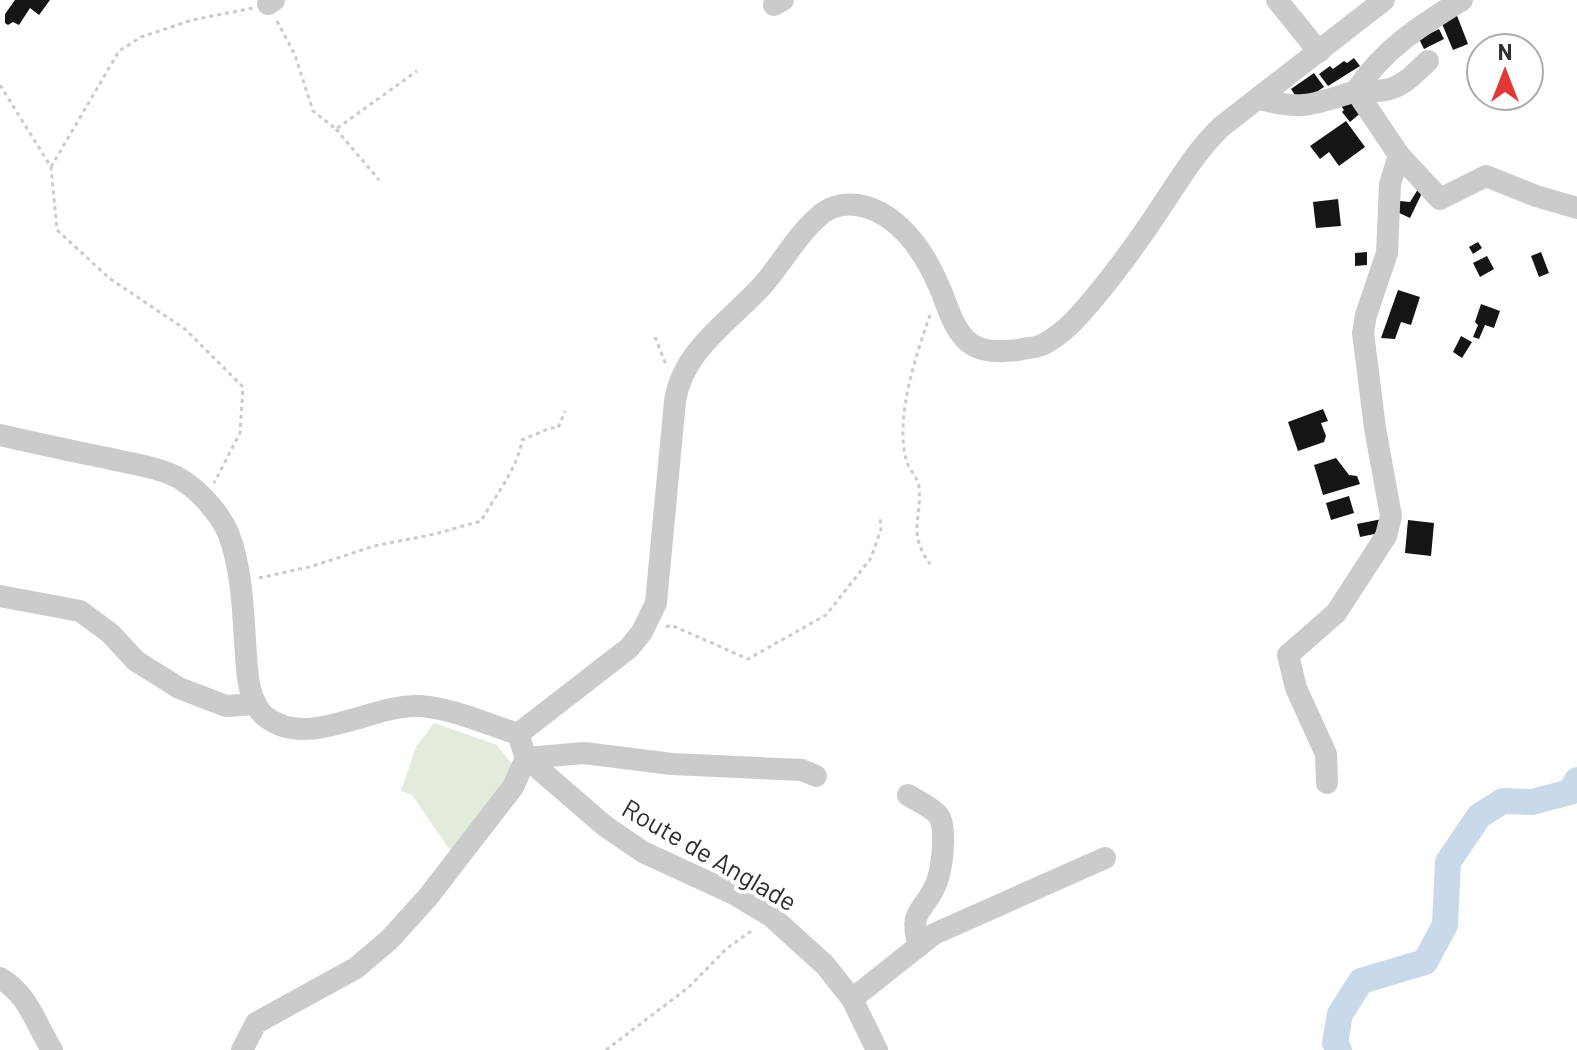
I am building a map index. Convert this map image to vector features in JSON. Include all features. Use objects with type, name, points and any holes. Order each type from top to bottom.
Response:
[{"type":"street","points":[[1277,0],[1319,52]]},
{"type":"street","points":[[518,734],[629,648],[647,623],[656,603],[678,383],[693,355],[761,287],[817,217],[832,207],[850,204],[869,207],[888,216],[909,236],[938,284],[954,324],[971,344],[986,350],[1007,352],[1041,345],[1078,318],[1126,260],[1204,143],[1384,0]]},
{"type":"street","points":[[1356,91],[1369,70],[1394,46],[1462,0]]},
{"type":"street","points":[[1260,99],[1289,107],[1308,106],[1356,91],[1393,90],[1406,84],[1428,61]]},
{"type":"street","points":[[1356,91],[1399,155],[1440,199],[1486,176],[1577,208]]},
{"type":"street","points":[[1327,783],[1326,754],[1296,688],[1288,655],[1336,613],[1386,536],[1391,516],[1363,333],[1387,253],[1390,184],[1399,155]]},
{"type":"street","points":[[0,435],[150,468],[182,480],[205,500],[229,534],[240,582],[247,673],[256,704],[264,716],[283,727],[317,728],[416,706],[436,709],[518,734]]},
{"type":"street","points":[[0,596],[80,611],[110,633],[136,661],[179,688],[226,706],[256,704]]},
{"type":"street","points":[[242,1050],[256,1023],[356,968],[389,940],[428,897],[513,787],[526,758],[518,734]]},
{"type":"street","points":[[526,758],[584,753],[672,764],[802,770],[816,776]]},
{"type":"street","name":"Route de Anglade","points":[[526,758],[605,826],[643,852],[734,894],[771,916],[825,965],[852,999],[877,1050]]},
{"type":"street","points":[[908,795],[938,815],[942,825],[942,863],[935,886],[917,912],[913,927],[919,946]]},
{"type":"street","points":[[852,999],[951,925],[1105,858]]},
{"type":"street","points":[[0,978],[16,989],[28,1003],[52,1050]]},
{"type":"path","points":[[51,167],[119,51],[141,37],[192,20],[271,2],[295,55],[313,111],[336,129],[379,180]]},
{"type":"path","points":[[336,129],[417,71]]},
{"type":"path","points":[[0,85],[51,167],[57,230],[109,278],[185,329],[243,387],[240,433],[205,500]]},
{"type":"path","points":[[930,564],[917,546],[919,486],[906,461],[903,430],[904,405],[938,284]]},
{"type":"path","points":[[655,337],[664,364],[678,383]]},
{"type":"path","points":[[240,582],[313,566],[374,546],[481,521],[510,472],[522,440],[550,428],[558,428],[565,411]]},
{"type":"path","points":[[647,623],[664,627],[671,625],[748,659],[826,615],[871,558],[881,529],[880,517]]},
{"type":"path","points":[[606,1050],[689,987],[726,949],[771,916]]},
{"type":"green space","points":[[434,723],[497,745],[515,768],[454,856],[412,795],[401,791],[416,747]]},
{"type":"building","points":[[15,0],[50,0],[39,15],[30,8],[19,25],[13,22],[8,25],[5,14]]},
{"type":"building","points":[[1456,13],[1465,36],[1465,45],[1453,50],[1440,19]]},
{"type":"building","points":[[1439,29],[1444,39],[1424,49],[1419,39]]},
{"type":"building","points":[[1354,58],[1360,66],[1328,86],[1319,74],[1330,66],[1333,69]]},
{"type":"building","points":[[1314,73],[1324,87],[1300,103],[1291,89]]},
{"type":"building","points":[[1353,99],[1363,111],[1350,122],[1338,102]]},
{"type":"building","points":[[1346,121],[1365,147],[1339,166],[1329,152],[1320,159],[1310,146]]},
{"type":"building","points":[[1420,186],[1423,191],[1410,218],[1395,211],[1400,201],[1410,202]]},
{"type":"building","points":[[1338,199],[1341,226],[1316,228],[1313,202]]},
{"type":"building","points":[[1478,242],[1482,248],[1473,254],[1469,247]]},
{"type":"building","points":[[1367,252],[1367,265],[1355,266],[1355,253]]},
{"type":"building","points":[[1541,252],[1549,273],[1539,277],[1531,256]]},
{"type":"building","points":[[1487,256],[1494,269],[1480,277],[1473,263]]},
{"type":"building","points":[[1398,290],[1420,297],[1411,325],[1401,322],[1395,339],[1381,338]]},
{"type":"building","points":[[1481,304],[1500,311],[1494,328],[1485,325],[1479,339],[1473,337]]},
{"type":"building","points":[[1461,336],[1472,342],[1462,358],[1453,352]]},
{"type":"building","points":[[1323,409],[1328,421],[1321,423],[1326,436],[1324,442],[1298,451],[1288,422]]},
{"type":"building","points":[[1336,458],[1349,475],[1357,476],[1360,484],[1323,495],[1314,465]]},
{"type":"building","points":[[1349,496],[1354,513],[1331,520],[1326,503]]},
{"type":"building","points":[[1382,519],[1379,533],[1360,537],[1357,524]]},
{"type":"building","points":[[1408,520],[1434,523],[1431,556],[1405,553]]},
{"type":"waterway","points":[[1339,1050],[1335,1043],[1340,1014],[1361,981],[1425,962],[1445,925],[1448,862],[1479,816],[1503,801],[1532,802],[1570,792],[1577,780]]}]
